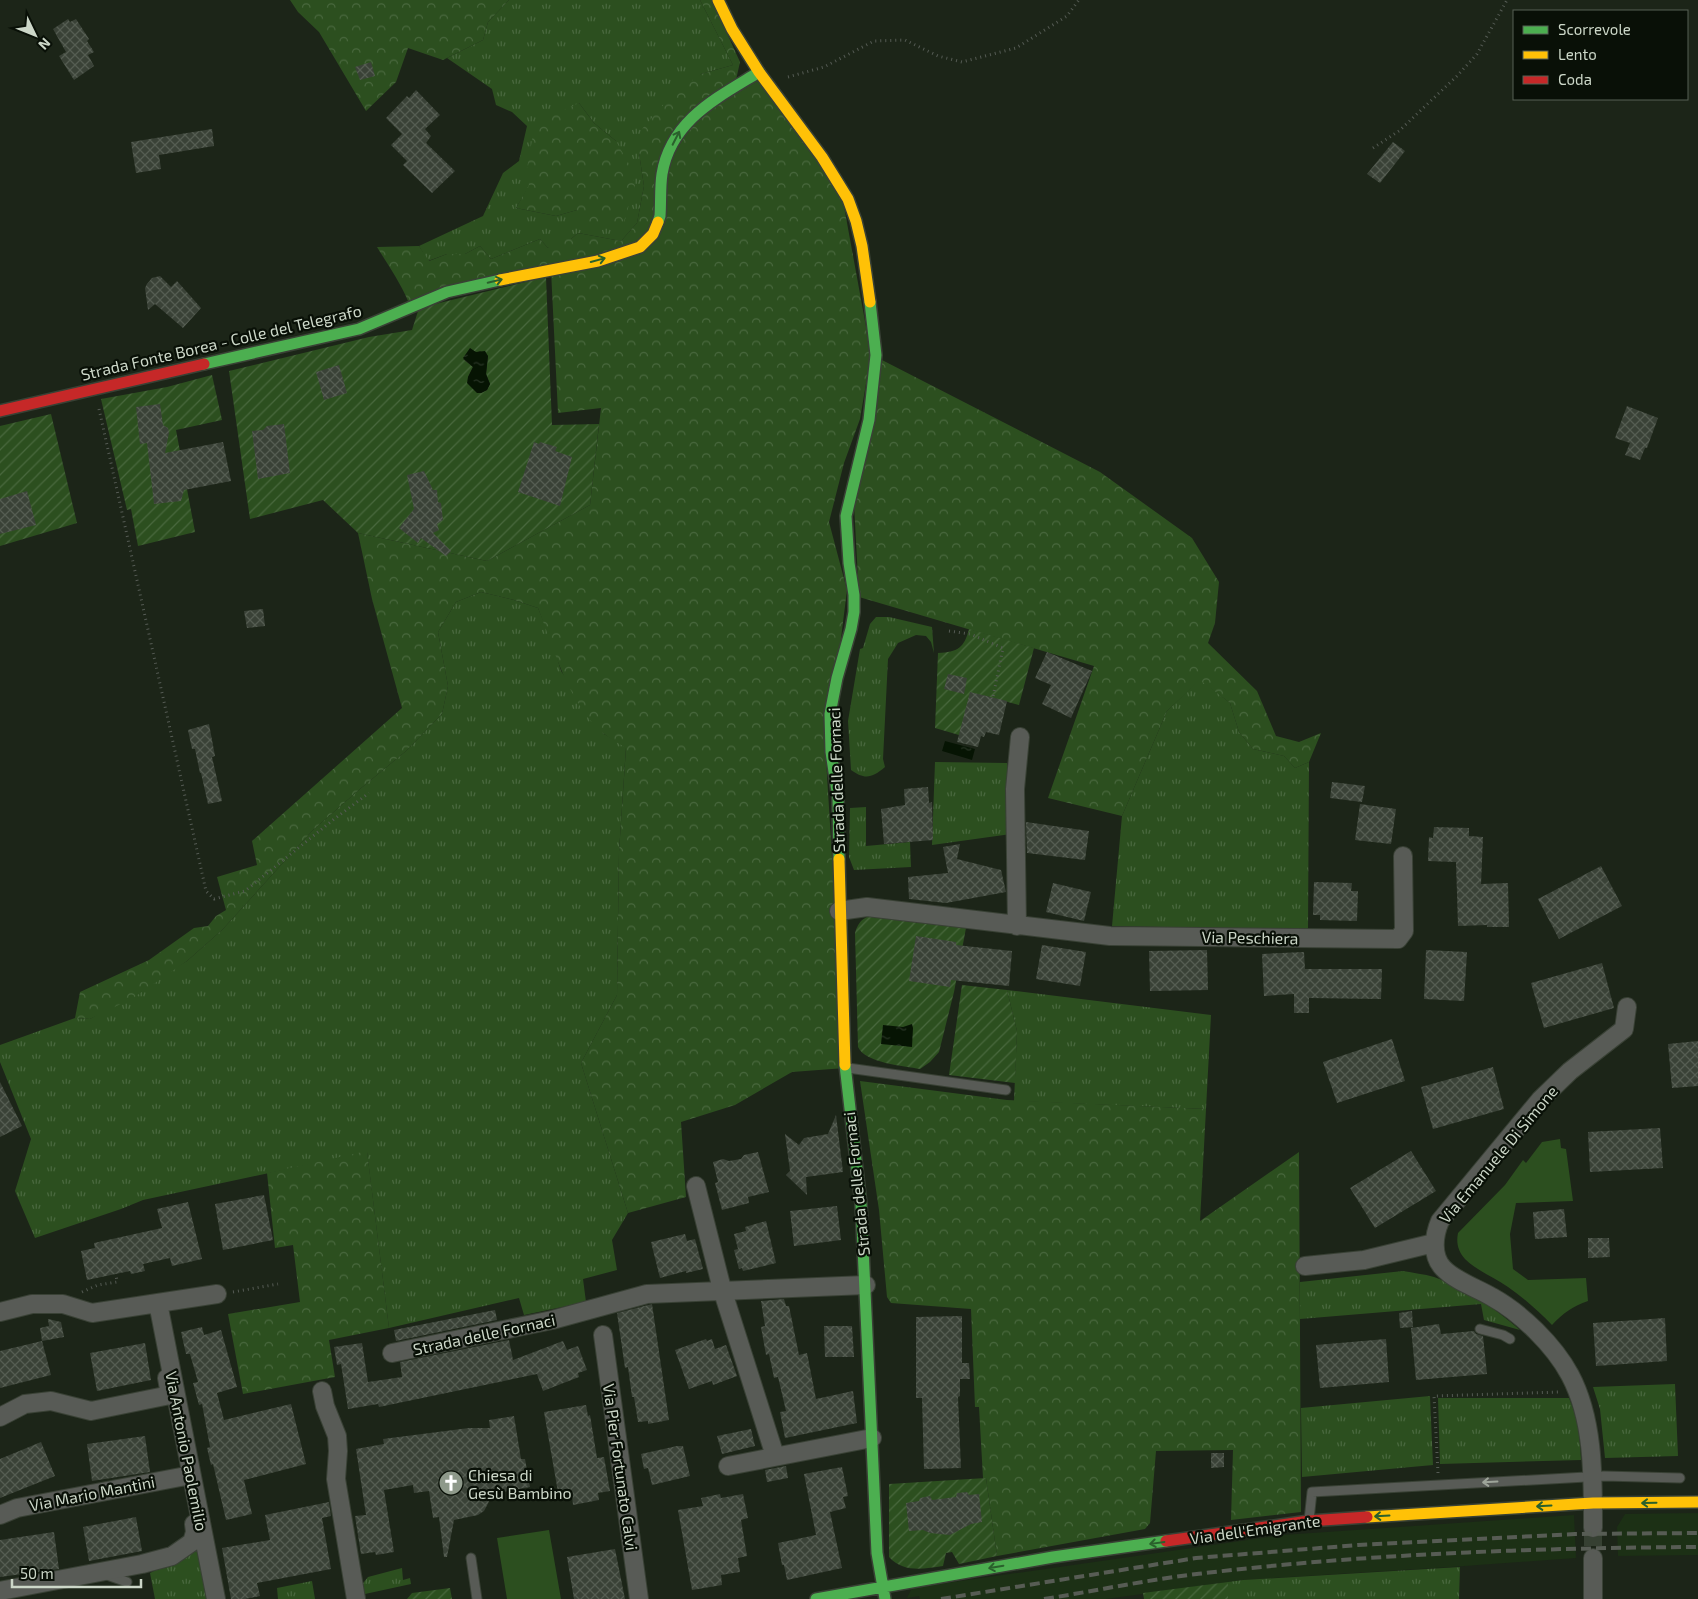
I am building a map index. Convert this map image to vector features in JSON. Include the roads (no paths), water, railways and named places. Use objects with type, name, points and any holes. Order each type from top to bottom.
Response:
[{"type":"street","points":[[718,0],[732,29],[762,76]]},
{"type":"street","name":"Strada Fonte Borea - Colle del Telegrafo","points":[[0,411],[359,329],[447,292],[523,274],[598,261],[640,247],[653,234],[660,216],[662,173],[670,149],[680,129],[705,104],[762,76]]},
{"type":"street","name":"Strada delle Fornaci","points":[[762,76],[822,157],[848,199],[862,246],[876,347],[869,420],[846,516],[854,612],[851,629],[836,678],[830,714],[831,752],[838,798],[839,911],[845,1068],[850,1124],[861,1204],[877,1554],[884,1593]]},
{"type":"street","points":[[1017,926],[1015,790],[1020,738]]},
{"type":"street","name":"Via Peschiera","points":[[839,911],[867,907],[1110,936],[1398,939],[1404,931],[1403,856]]},
{"type":"street","name":"Via Emanuele Di Simone","points":[[1593,1528],[1589,1444],[1584,1412],[1578,1392],[1569,1373],[1551,1348],[1529,1324],[1494,1298],[1442,1267],[1438,1260],[1434,1243],[1435,1233],[1440,1221],[1540,1100],[1570,1071],[1624,1029],[1627,1006]]},
{"type":"street","points":[[696,1186],[722,1289],[775,1456]]},
{"type":"street","name":"Via Emanuele Di Simone","points":[[1305,1266],[1364,1260],[1434,1243]]},
{"type":"street","name":"Strada delle Fornaci","points":[[392,1353],[552,1320],[646,1294],[722,1289],[866,1285]]},
{"type":"street","points":[[0,1312],[32,1304],[63,1304],[92,1313],[217,1294]]},
{"type":"street","points":[[0,1417],[25,1404],[51,1401],[91,1411],[170,1395],[155,1304]]},
{"type":"street","name":"Via Antonio Paolemilio","points":[[155,1304],[216,1599]]},
{"type":"street","name":"Via Pier Fortunato Calvi","points":[[603,1335],[639,1599]]},
{"type":"street","points":[[322,1391],[325,1406],[337,1436],[336,1479],[356,1599]]},
{"type":"street","points":[[728,1466],[872,1438]]},
{"type":"street","name":"Via Mario Mantini","points":[[0,1515],[16,1508],[186,1476]]},
{"type":"street","name":"Via dell'Emigrante","points":[[816,1599],[884,1593],[1053,1557],[1309,1522],[1592,1503],[1698,1502]]},
{"type":"street","points":[[0,1591],[142,1564],[172,1556],[192,1542],[195,1532],[194,1524]]},
{"type":"street","name":"Strada delle Fornaci","points":[[862,1595],[873,1572],[877,1554]]},
{"type":"street","points":[[1592,1599],[1593,1558]]},
{"type":"lane","points":[[845,1068],[1006,1090]]},
{"type":"lane","points":[[1480,1329],[1510,1338]]},
{"type":"lane","points":[[170,1395],[194,1524]]},
{"type":"lane","points":[[1309,1522],[1312,1492],[1592,1477],[1680,1478]]},
{"type":"lane","points":[[471,1558],[477,1599]]},
{"type":"lane","points":[[98,1571],[128,1582]]},
{"type":"water","points":[[470,348],[476,352],[485,351],[488,356],[486,374],[490,384],[487,390],[481,393],[477,393],[467,383],[473,367],[463,358]]},
{"type":"water","points":[[945,741],[975,749],[972,760],[942,751]]},
{"type":"water","points":[[912,1024],[912,1047],[881,1044],[883,1025],[903,1027]]},
{"type":"tunnel","points":[[1593,1528],[1593,1558]]},
{"type":"railway","points":[[941,1599],[1196,1558],[1358,1545],[1575,1534],[1698,1533]]},
{"type":"railway","points":[[1044,1599],[1178,1576],[1322,1561],[1447,1553],[1698,1547]]},
{"type":"place","name":"Chiesa di Gesù Bambino","points":[[451,1483]]}]
